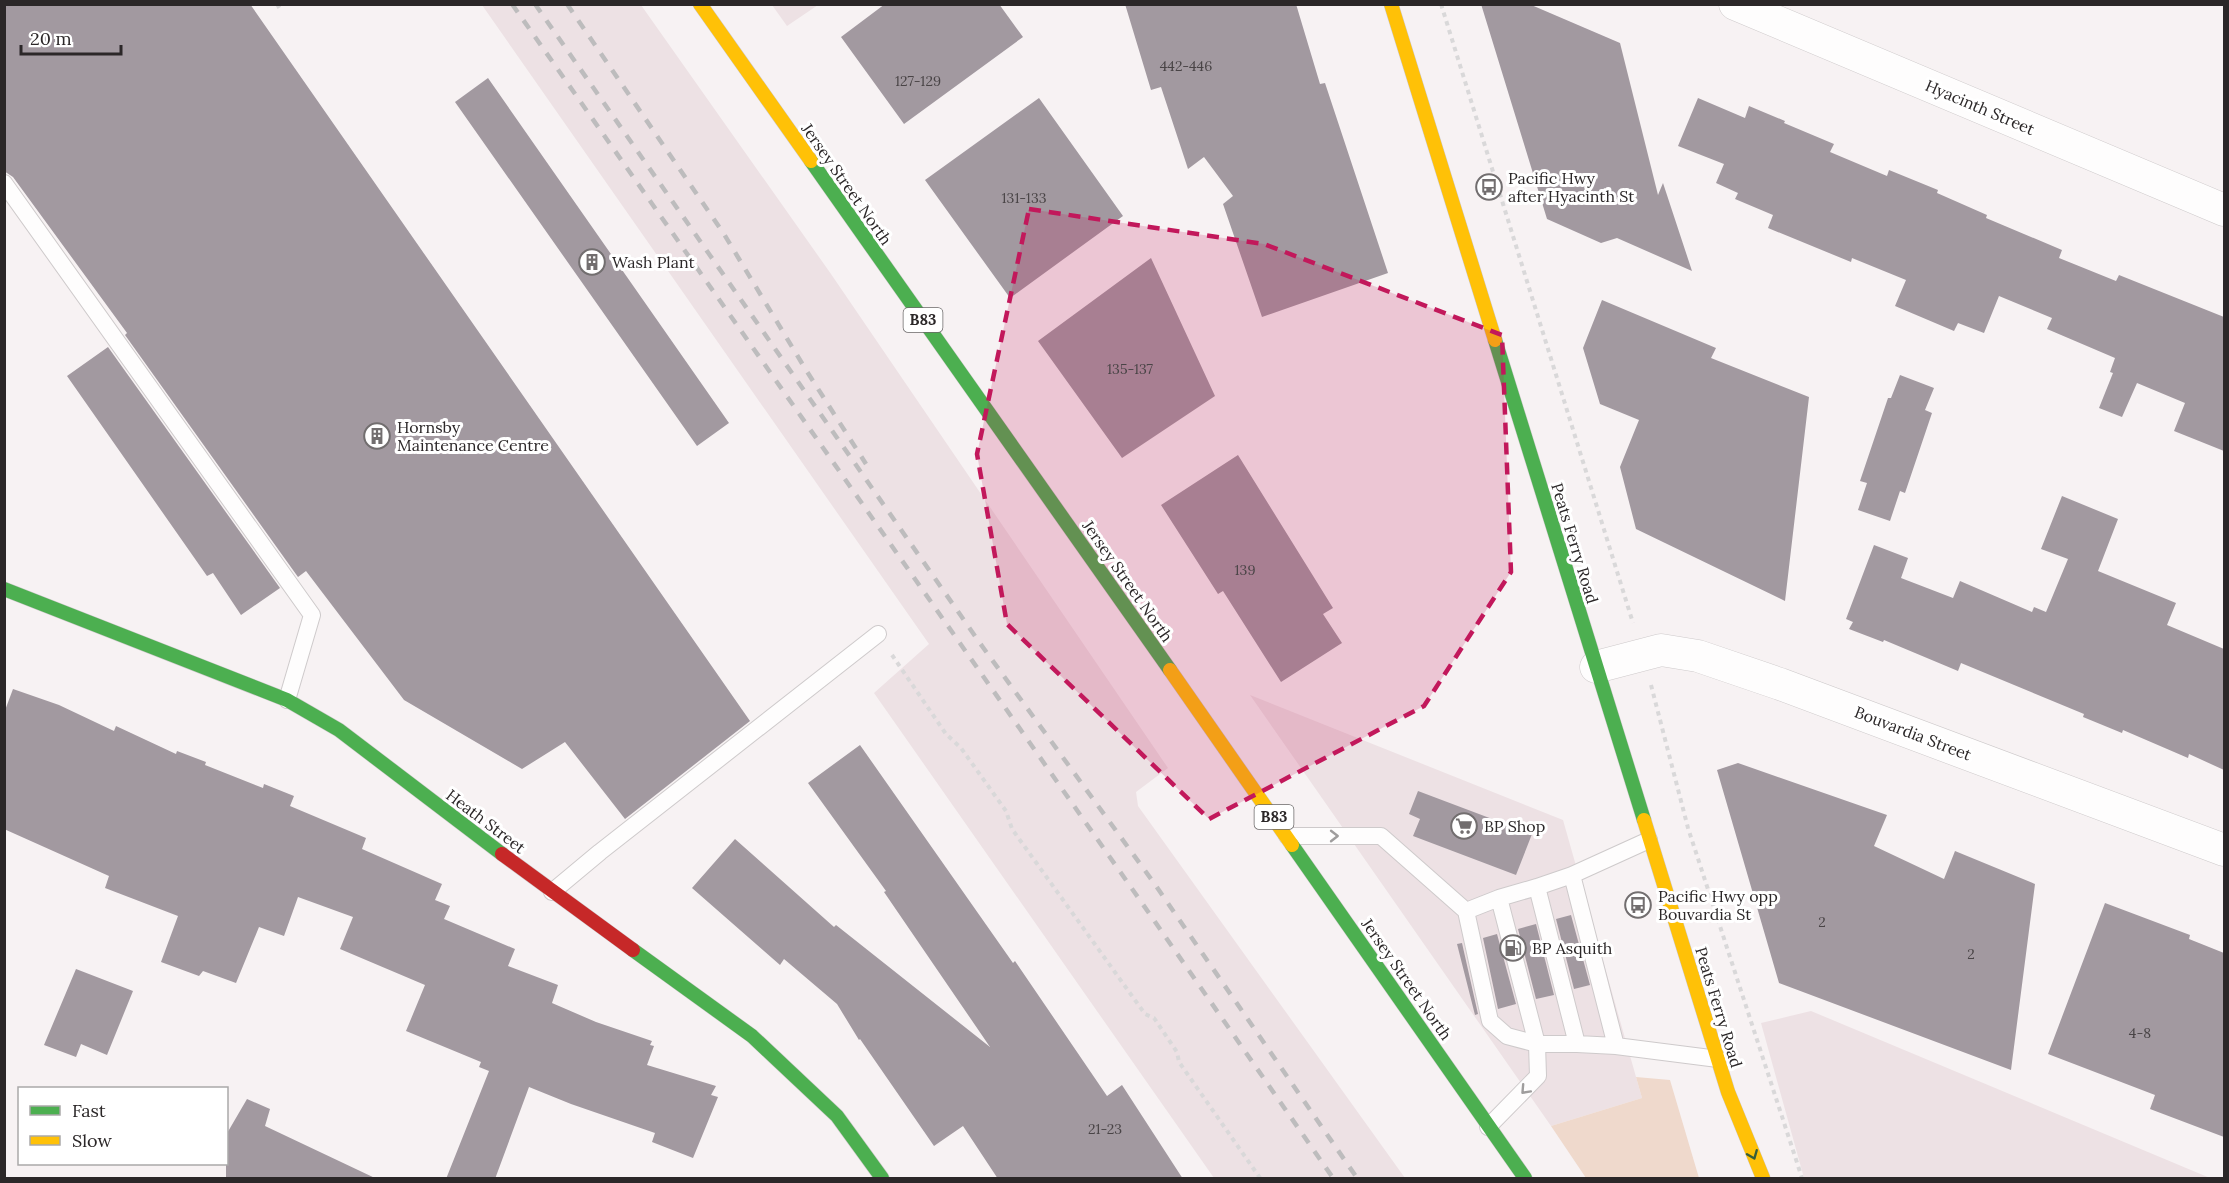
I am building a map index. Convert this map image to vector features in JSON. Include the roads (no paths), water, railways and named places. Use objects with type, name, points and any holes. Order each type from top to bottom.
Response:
[{"type":"main road","name":"Jersey Street North","points":[[700,4],[1401,998],[1525,1179]]},
{"type":"main road","name":"Peats Ferry Road","points":[[1391,4],[1728,1092],[1763,1179]]},
{"type":"main road","name":"Heath Street","points":[[4,589],[287,700],[339,730],[552,892],[752,1036],[837,1116],[882,1179]]},
{"type":"main road","name":"Peats Ferry Road","points":[[1728,1092],[1738,1153]]},
{"type":"street","name":"Hyacinth Street","points":[[1735,4],[2224,210]]},
{"type":"street","name":"Bouvardia Street","points":[[1596,668],[1660,651],[1698,656],[1791,688],[2224,850]]},
{"type":"lane","points":[[4,183],[312,615],[287,700]]},
{"type":"lane","points":[[552,892],[878,634]]},
{"type":"lane","points":[[1287,836],[1381,836],[1466,911],[1490,1021],[1507,1036],[1537,1044],[1616,1046],[1718,1059]]},
{"type":"lane","points":[[1466,911],[1572,875],[1649,840]]},
{"type":"lane","points":[[1572,875],[1616,1046]]},
{"type":"lane","points":[[1537,887],[1577,1044]]},
{"type":"lane","points":[[1488,1127],[1538,1076],[1537,1044],[1499,898]]},
{"type":"railway","points":[[512,4],[1333,1178]]},
{"type":"railway","points":[[535,4],[982,646],[1154,883],[1357,1178]]},
{"type":"railway","points":[[567,4],[724,234],[866,464]]},
{"type":"place","name":"Pacific Hwy after Hyacinth St","points":[[1489,187]]},
{"type":"place","name":"Wash Plant","points":[[592,262]]},
{"type":"place","name":"Hornsby Maintenance Centre","points":[[377,436]]},
{"type":"place","name":"BP Shop","points":[[1464,826]]},
{"type":"place","name":"Pacific Hwy opp Bouvardia St","points":[[1638,905]]},
{"type":"place","name":"BP Asquith","points":[[1513,948]]}]
